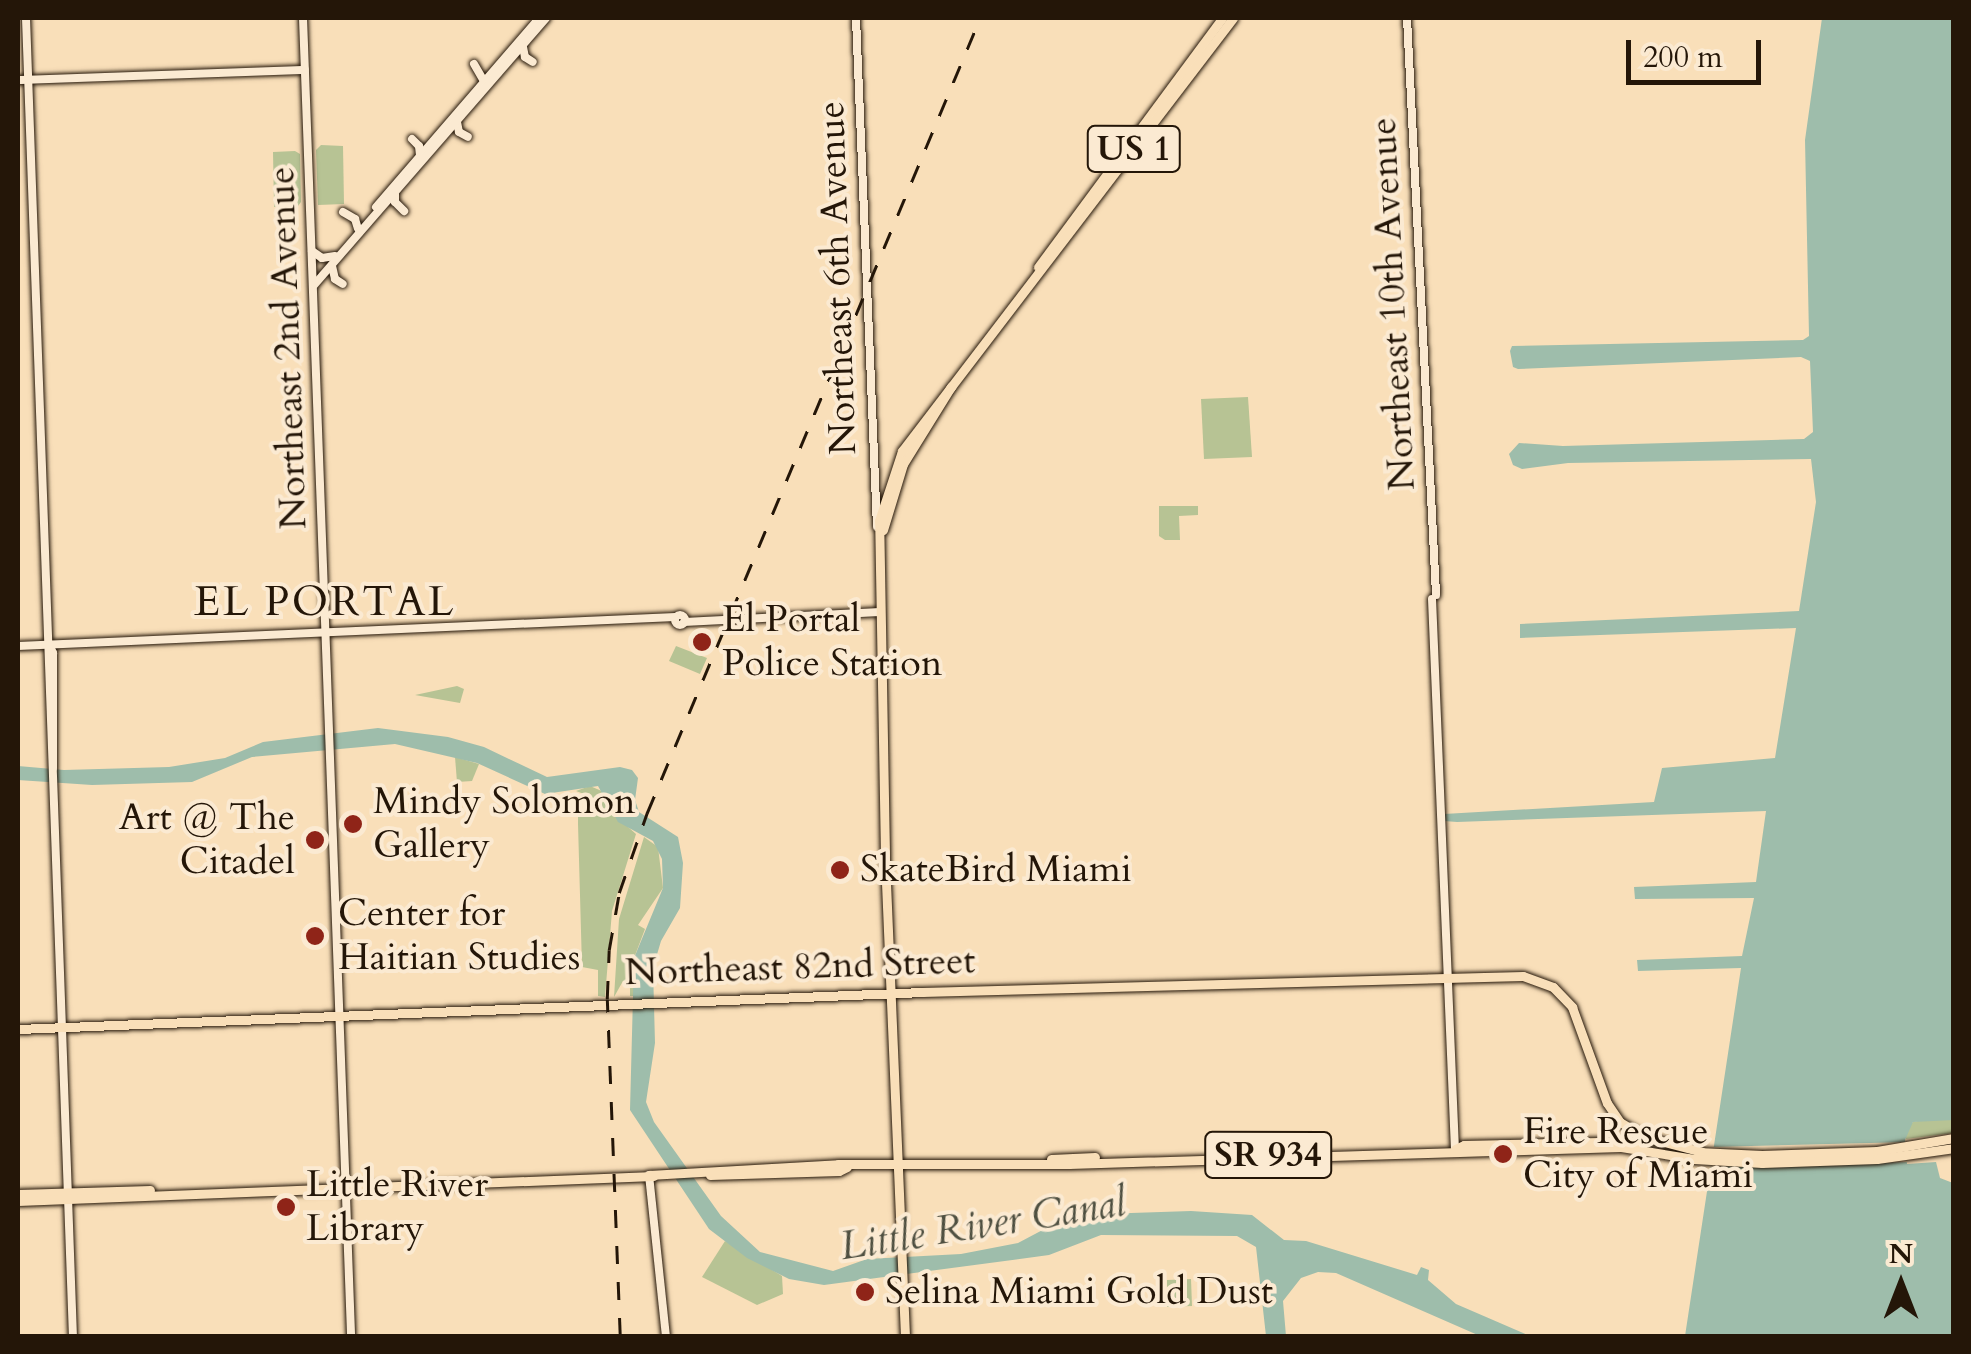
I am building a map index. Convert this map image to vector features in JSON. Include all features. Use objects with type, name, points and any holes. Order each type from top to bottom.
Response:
[{"type":"main road","points":[[26,18],[73,1336]]},
{"type":"main road","name":"Northeast 2nd Avenue","points":[[304,18],[351,1336]]},
{"type":"main road","points":[[314,285],[542,18]]},
{"type":"main road","points":[[343,284],[335,278],[334,261],[484,81],[542,18]]},
{"type":"main road","name":"Northeast 6th Avenue","points":[[856,18],[879,536]]},
{"type":"main road","name":"US 1","points":[[1032,279],[1222,18]]},
{"type":"main road","name":"US 1","points":[[905,1336],[888,843],[880,743],[884,734],[879,536],[907,456],[951,387],[1233,18]]},
{"type":"main road","name":"Northeast 10th Avenue","points":[[1407,18],[1436,615],[1455,1150]]},
{"type":"main road","points":[[522,45],[525,57],[534,62]]},
{"type":"main road","points":[[474,64],[484,81]]},
{"type":"main road","points":[[18,80],[305,70]]},
{"type":"main road","points":[[1180,88],[1182,71]]},
{"type":"main road","points":[[457,121],[459,132],[468,137]]},
{"type":"main road","points":[[1134,135],[1134,150]]},
{"type":"main road","points":[[412,139],[419,146],[420,156]]},
{"type":"main road","points":[[861,152],[873,153]]},
{"type":"main road","points":[[396,192],[395,202],[404,211]]},
{"type":"main road","points":[[851,209],[864,214]]},
{"type":"main road","points":[[344,212],[355,219],[358,229]]},
{"type":"main road","points":[[312,251],[334,261]]},
{"type":"main road","points":[[867,300],[880,301]]},
{"type":"main road","points":[[18,646],[880,612]]},
{"type":"main road","name":"Northeast 82nd Street","points":[[62,1028],[893,994],[1527,977],[1558,991],[1578,1020],[1615,1116],[1638,1134],[1674,1147]]},
{"type":"main road","name":"SR 934","points":[[18,1030],[62,1028]]},
{"type":"main road","name":"SR 934","points":[[1914,1151],[1954,1138]]},
{"type":"main road","points":[[1455,1150],[1464,1144],[1630,1139],[1674,1147]]},
{"type":"main road","points":[[1638,1148],[1674,1147]]},
{"type":"main road","name":"SR 934","points":[[1674,1147],[1708,1155]]},
{"type":"main road","name":"SR 934","points":[[68,1196],[839,1171],[847,1167],[1455,1150],[1638,1148],[1708,1155],[1762,1155],[1954,1148]]},
{"type":"main road","points":[[649,1175],[666,1336]]},
{"type":"main road","points":[[18,1197],[68,1196]]},
{"type":"green space","points":[[321,145],[343,146],[344,204],[318,205],[316,150]]},
{"type":"green space","points":[[273,152],[300,154],[301,202],[298,206],[274,207]]},
{"type":"green space","points":[[1248,397],[1252,457],[1204,459],[1201,399]]},
{"type":"green space","points":[[1159,506],[1198,506],[1198,515],[1179,516],[1180,540],[1165,540],[1159,536]]},
{"type":"green space","points":[[676,646],[707,658],[700,674],[669,661]]},
{"type":"green space","points":[[457,686],[464,689],[460,703],[415,695]]},
{"type":"green space","points":[[455,757],[479,764],[472,781],[457,782]]},
{"type":"green space","points":[[590,786],[604,792],[610,811],[636,834],[612,911],[605,997],[598,996],[598,970],[582,967],[578,817],[585,816],[584,794],[576,791]]},
{"type":"green space","points":[[644,837],[658,847],[663,888],[638,925],[645,929],[634,958],[634,996],[630,996],[630,981],[623,981],[614,997],[619,919]]},
{"type":"green space","points":[[1953,1120],[1953,1133],[1906,1139],[1906,1130],[1913,1122]]},
{"type":"green space","points":[[725,1241],[782,1276],[783,1294],[757,1305],[702,1277]]},
{"type":"green space","points":[[1191,1279],[1192,1306],[1167,1307],[1167,1280]]},
{"type":"shaded area","points":[[1822,18],[1953,18],[1954,1120],[1913,1122],[1905,1140],[1907,1164],[1936,1162],[1940,1178],[1953,1183],[1953,1336],[1685,1336],[1741,968],[1638,971],[1637,960],[1742,956],[1754,898],[1635,899],[1634,887],[1756,882],[1766,811],[1457,822],[1444,821],[1444,814],[1654,802],[1662,768],[1775,758],[1796,628],[1520,638],[1520,624],[1799,611],[1816,502],[1811,459],[1568,463],[1522,469],[1513,465],[1509,454],[1519,443],[1563,446],[1804,439],[1813,432],[1810,361],[1801,357],[1518,369],[1513,367],[1510,351],[1512,346],[1803,340],[1809,336],[1805,140]]},
{"type":"shaded area","points":[[378,728],[448,737],[484,747],[547,777],[620,767],[632,770],[638,778],[635,800],[639,812],[678,837],[683,863],[680,908],[661,941],[653,968],[655,1043],[646,1102],[654,1122],[721,1216],[760,1252],[833,1271],[867,1259],[961,1254],[1018,1243],[1052,1225],[1101,1214],[1191,1211],[1252,1215],[1284,1240],[1306,1241],[1417,1275],[1421,1267],[1429,1270],[1428,1280],[1456,1304],[1530,1336],[1480,1336],[1336,1273],[1318,1272],[1301,1278],[1283,1301],[1286,1336],[1266,1336],[1256,1247],[1237,1236],[1101,1235],[1049,1255],[824,1285],[789,1279],[747,1258],[709,1229],[630,1110],[634,958],[663,888],[662,859],[653,841],[618,822],[598,786],[545,794],[477,763],[395,744],[252,757],[192,782],[92,785],[18,780],[18,766],[64,770],[169,767],[225,758],[263,742]]},
{"type":"pier","points":[[1909,1142],[1910,1162],[1711,1167],[1712,1147]]},
{"type":"railway","points":[[620,1336],[607,999],[609,950],[619,893],[647,813],[980,18]]},
{"type":"place","name":"El Portal Police Station","points":[[702,642]]},
{"type":"place","name":"Mindy Solomon Gallery","points":[[353,824]]},
{"type":"place","name":"Art @ The Citadel","points":[[315,840]]},
{"type":"place","name":"SkateBird Miami","points":[[840,870]]},
{"type":"place","name":"Center for Haitian Studies","points":[[315,936]]},
{"type":"place","name":"Fire Rescue City of Miami","points":[[1503,1154]]},
{"type":"place","name":"Little River Library","points":[[286,1207]]},
{"type":"place","name":"Selina Miami Gold Dust","points":[[865,1292]]},
{"type":"district","name":"EL PORTAL","points":[[325,602]]},
{"type":"water label","name":"Little River Canal","points":[[983,1225]]}]
